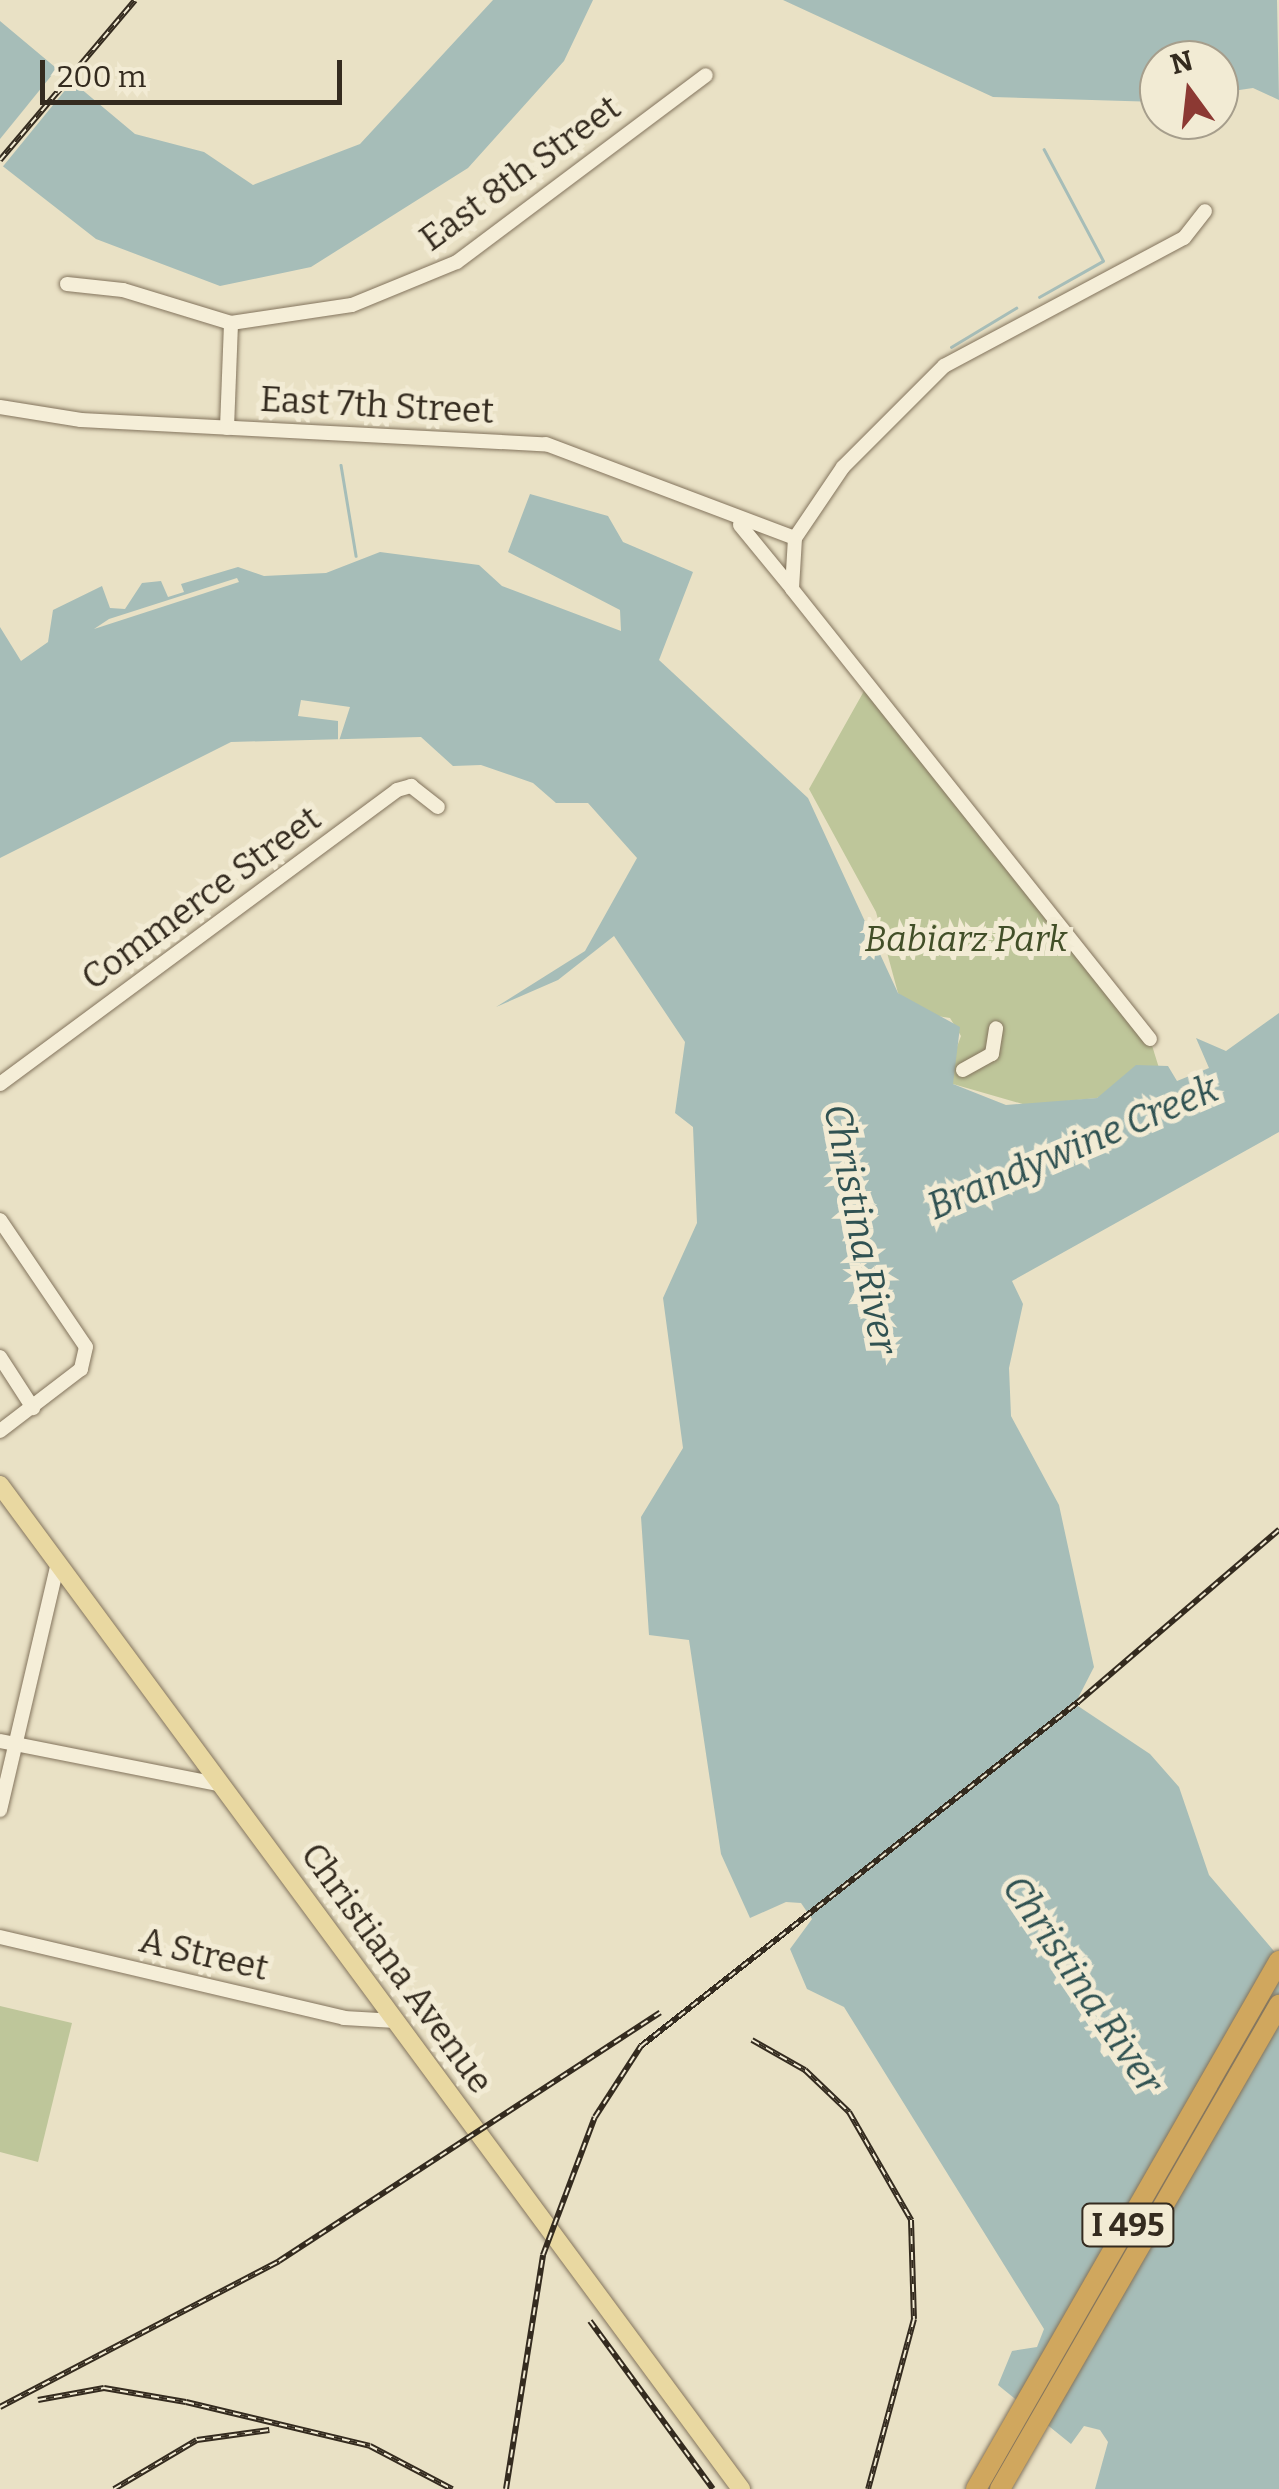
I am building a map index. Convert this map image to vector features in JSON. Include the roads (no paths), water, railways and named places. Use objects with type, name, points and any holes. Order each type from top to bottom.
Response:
[{"type":"highway","name":"I 495","points":[[976,2489],[1279,1961]]},
{"type":"highway","name":"I 495","points":[[1000,2489],[1279,2005]]},
{"type":"main road","name":"Christiana Avenue","points":[[0,1485],[742,2489]]},
{"type":"street","name":"East 8th Street","points":[[68,284],[231,323],[325,314],[446,268],[706,75]]},
{"type":"street","points":[[792,589],[795,538],[828,485],[944,366],[1184,238],[1205,211]]},
{"type":"street","points":[[227,428],[231,323]]},
{"type":"street","name":"East 7th Street","points":[[0,406],[227,428],[546,444],[736,521],[795,538]]},
{"type":"street","name":"East 7th Street","points":[[736,521],[1150,1040]]},
{"type":"street","name":"Commerce Street","points":[[0,1084],[398,790],[411,786],[438,807]]},
{"type":"street","points":[[963,1070],[992,1054],[996,1028]]},
{"type":"street","points":[[0,1220],[86,1347],[81,1369],[0,1431]]},
{"type":"street","points":[[0,1357],[34,1408]]},
{"type":"street","points":[[0,1810],[7,1742],[58,1563]]},
{"type":"street","points":[[7,1742],[222,1785]]},
{"type":"street","name":"A Street","points":[[0,1937],[344,2018],[396,2021]]},
{"type":"water","points":[[493,0],[593,0],[564,61],[468,168],[311,267],[220,286],[96,239],[0,164],[0,21],[135,134],[204,152],[253,185],[360,144]]},
{"type":"water","points":[[783,0],[1277,0],[1279,100],[1253,88],[1239,90],[1239,40],[1139,40],[1139,101],[993,97]]},
{"type":"water","points":[[530,494],[608,516],[623,542],[693,572],[659,660],[808,798],[898,993],[960,1027],[953,1084],[1006,1105],[1097,1098],[1136,1065],[1168,1066],[1177,1081],[1209,1068],[1196,1038],[1226,1051],[1279,1013],[1279,1132],[1012,1281],[1023,1304],[1009,1368],[1011,1416],[1059,1505],[1094,1667],[1075,1704],[1150,1754],[1179,1787],[1209,1875],[1279,1957],[1279,2489],[1095,2489],[1108,2442],[1100,2430],[1084,2426],[1071,2444],[998,2385],[1012,2351],[1037,2347],[1044,2329],[844,2007],[807,1989],[790,1949],[812,1919],[801,1903],[786,1902],[750,1918],[721,1854],[689,1640],[649,1635],[641,1517],[683,1448],[663,1298],[697,1223],[693,1127],[675,1113],[685,1042],[614,936],[558,980],[496,1007],[585,951],[637,858],[588,803],[556,803],[533,783],[481,765],[453,766],[421,737],[231,742],[0,858],[0,627],[21,661],[48,642],[53,610],[102,586],[110,608],[125,609],[142,583],[161,581],[168,597],[184,592],[181,584],[238,567],[264,576],[326,573],[380,552],[479,565],[502,586],[621,631],[620,610],[508,552]]},
{"type":"waterway","points":[[1039,297],[1103,261],[1044,150]]},
{"type":"waterway","points":[[951,347],[1016,308]]},
{"type":"waterway","points":[[341,465],[356,556]]},
{"type":"railway","points":[[0,160],[135,0]]},
{"type":"railway","points":[[506,2489],[543,2255],[595,2117],[641,2046],[1078,1702],[1279,1530]]},
{"type":"railway","points":[[0,2407],[279,2261],[660,2013]]},
{"type":"railway","points":[[752,2040],[805,2070],[849,2112],[911,2220],[914,2319],[868,2489]]},
{"type":"railway","points":[[590,2321],[713,2489]]},
{"type":"railway","points":[[38,2400],[104,2388],[186,2402],[370,2446],[452,2489]]},
{"type":"railway","points":[[114,2489],[197,2440],[269,2430]]},
{"type":"park label","name":"Babiarz Park","points":[[966,939]]},
{"type":"water label","name":"Brandywine Creek","points":[[1073,1148]]},
{"type":"water label","name":"Christina River","points":[[860,1229]]},
{"type":"water label","name":"Christina River","points":[[1082,1985]]}]
